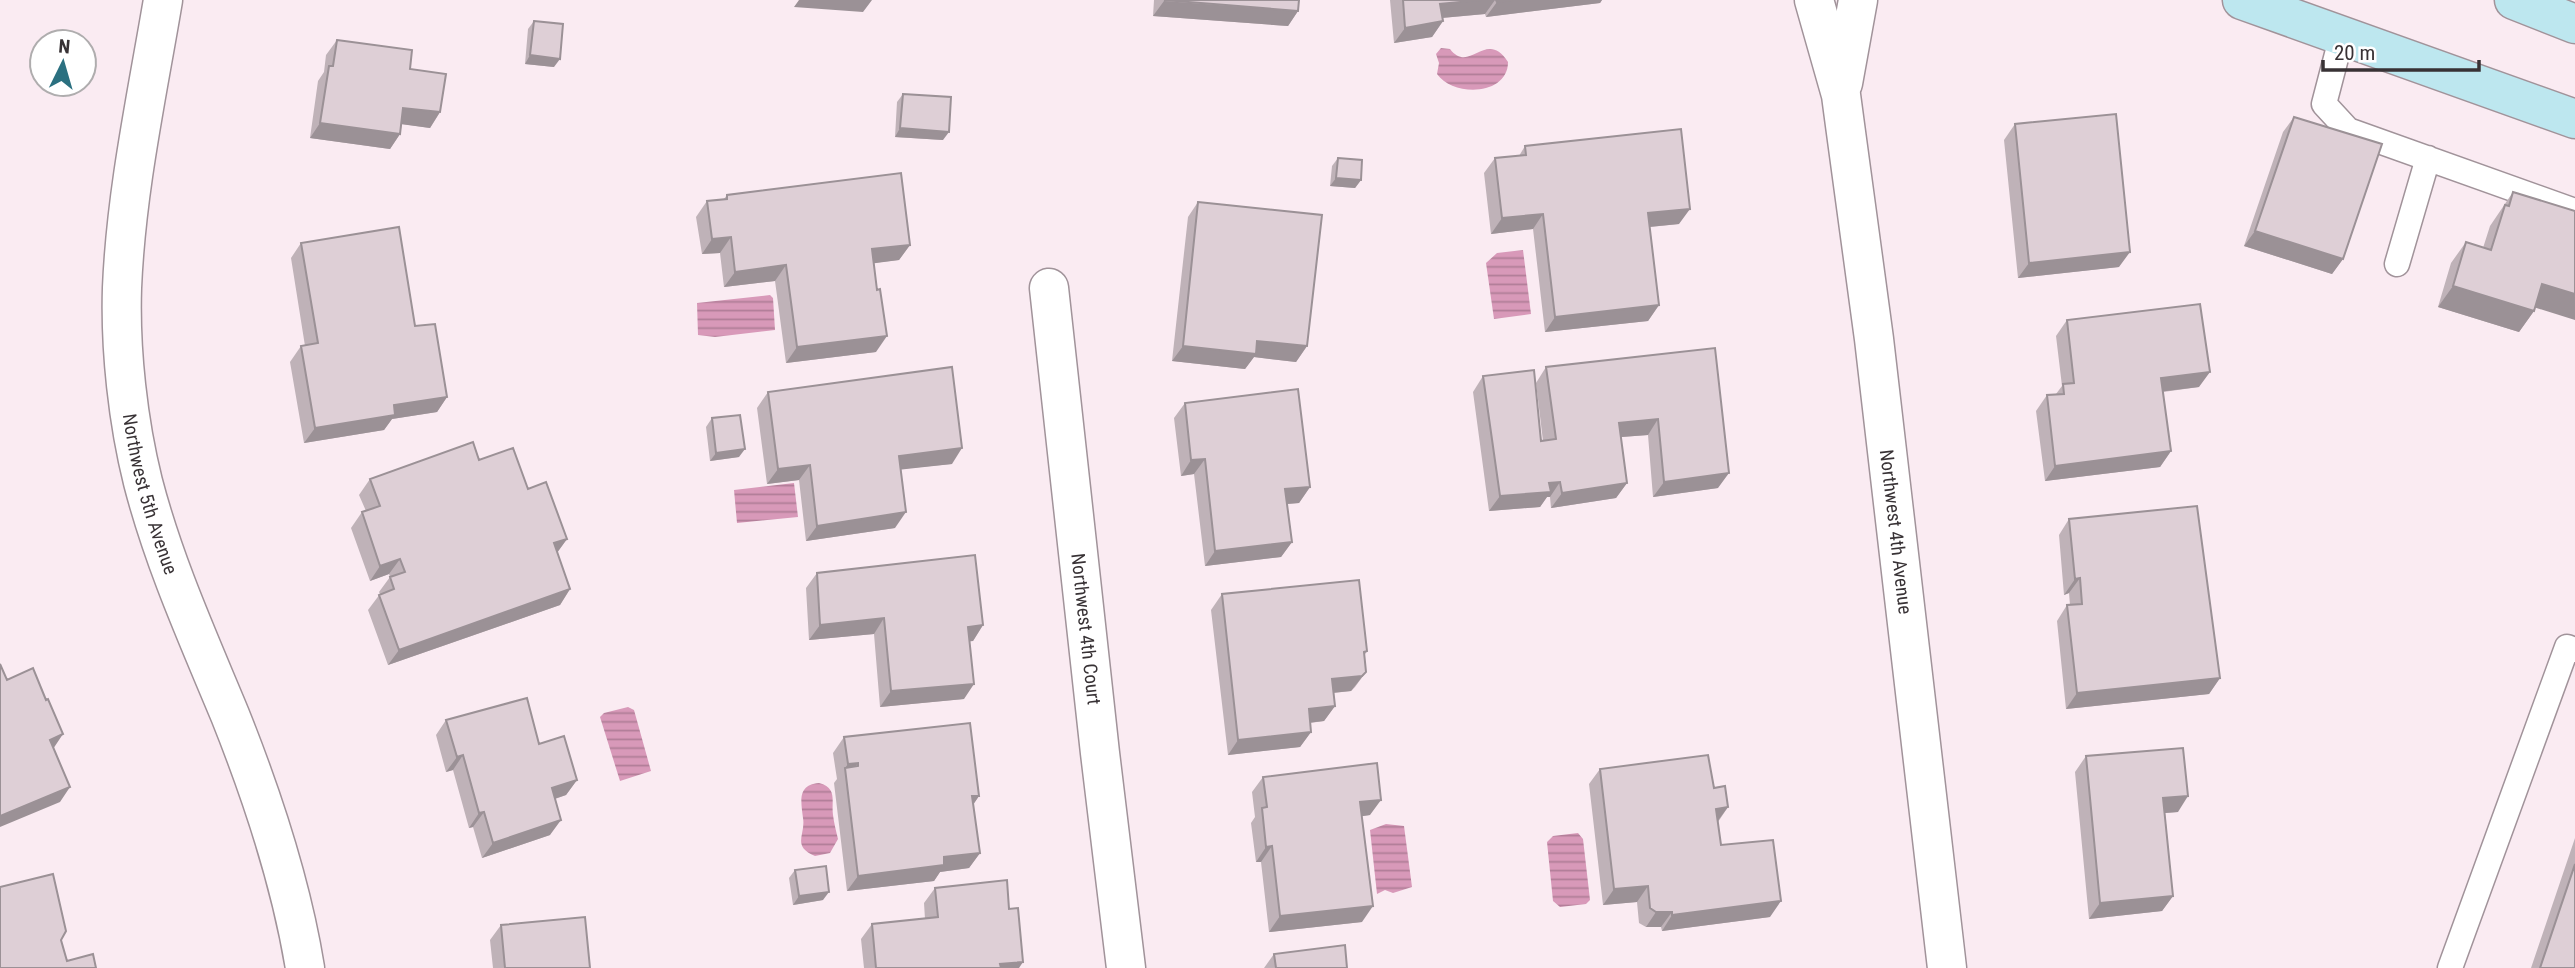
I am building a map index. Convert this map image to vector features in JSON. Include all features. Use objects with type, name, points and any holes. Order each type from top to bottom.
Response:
[{"type":"main road","points":[[2242,0],[2575,119]]},
{"type":"main road","points":[[2514,0],[2575,24]]},
{"type":"street","name":"Northwest 5th Avenue","points":[[163,0],[131,193],[122,289],[126,385],[143,481],[171,573],[231,718],[270,825],[305,968]]},
{"type":"street","name":"Northwest 4th Avenue","points":[[1814,0],[1841,95],[1874,339],[1947,968]]},
{"type":"street","name":"Northwest 4th Avenue","points":[[1841,95],[1858,0]]},
{"type":"street","name":"Northwest 4th Court","points":[[1049,288],[1126,968]]},
{"type":"lane","points":[[2342,35],[2324,104],[2348,130],[2575,211]]},
{"type":"lane","points":[[2397,264],[2428,158]]},
{"type":"lane","points":[[2450,968],[2567,647],[2575,650]]},
{"type":"shaded area","points":[[1441,48],[1450,49],[1457,56],[1464,57],[1492,49],[1508,62],[1506,73],[1490,87],[1455,87],[1437,74],[1439,63],[1436,54]]},
{"type":"shaded area","points":[[1523,250],[1531,314],[1494,319],[1486,263],[1497,253]]},
{"type":"shaded area","points":[[770,295],[773,298],[775,330],[715,337],[698,335],[697,303]]},
{"type":"shaded area","points":[[794,483],[798,517],[737,523],[734,490]]},
{"type":"shaded area","points":[[628,707],[634,710],[651,771],[620,781],[600,717],[604,713]]},
{"type":"shaded area","points":[[819,783],[831,792],[838,839],[830,853],[815,856],[801,844],[801,800],[807,787]]},
{"type":"shaded area","points":[[1386,824],[1404,826],[1412,887],[1393,893],[1385,890],[1377,894],[1370,830]]},
{"type":"shaded area","points":[[1578,833],[1583,839],[1590,900],[1586,904],[1560,907],[1553,901],[1547,842],[1553,836]]},
{"type":"building","points":[[1164,0],[1299,0],[1298,11]]},
{"type":"building","points":[[1403,0],[1481,0],[1440,4],[1443,21],[1405,28]]},
{"type":"building","points":[[534,21],[563,24],[560,59],[530,55]]},
{"type":"building","points":[[337,40],[412,50],[410,69],[446,74],[440,112],[403,108],[400,134],[320,123],[329,66],[333,66]]},
{"type":"building","points":[[903,94],[951,97],[949,132],[900,128]]},
{"type":"building","points":[[2116,114],[2130,252],[2029,263],[2015,124]]},
{"type":"building","points":[[2294,117],[2382,144],[2343,259],[2255,231]]},
{"type":"building","points":[[1681,129],[1690,209],[1648,213],[1659,305],[1555,317],[1543,214],[1502,218],[1495,158],[1526,155],[1525,146]]},
{"type":"building","points":[[1338,158],[1362,160],[1361,180],[1336,178]]},
{"type":"building","points":[[901,173],[910,245],[872,249],[887,336],[797,347],[786,265],[735,272],[731,237],[712,239],[707,201],[727,199],[727,195]]},
{"type":"building","points":[[2513,192],[2575,211],[2575,294],[2542,284],[2534,311],[2453,286],[2466,242],[2491,250],[2505,205],[2509,206]]},
{"type":"building","points":[[1198,202],[1322,215],[1307,346],[1257,341],[1256,354],[1183,346]]},
{"type":"building","points":[[399,227],[415,326],[435,324],[447,397],[394,405],[395,415],[315,428],[301,346],[318,343],[301,243]]},
{"type":"building","points":[[2200,304],[2210,372],[2161,378],[2171,451],[2055,466],[2047,395],[2064,394],[2063,384],[2074,383],[2067,320]]},
{"type":"building","points":[[1715,348],[1729,473],[1664,482],[1658,419],[1619,423],[1627,483],[1562,493],[1560,482],[1549,483],[1551,492],[1500,496],[1483,376],[1534,370],[1541,441],[1556,439],[1546,367]]},
{"type":"building","points":[[952,367],[962,448],[899,456],[906,512],[817,526],[810,465],[778,469],[768,392]]},
{"type":"building","points":[[1298,389],[1310,487],[1285,489],[1292,542],[1215,551],[1205,459],[1191,460],[1185,403]]},
{"type":"building","points":[[740,415],[745,449],[716,453],[712,418]]},
{"type":"building","points":[[473,442],[479,460],[513,448],[528,489],[546,482],[567,539],[554,543],[570,589],[399,650],[379,595],[394,589],[390,577],[405,572],[400,559],[380,566],[362,512],[380,506],[370,479]]},
{"type":"building","points":[[2197,506],[2220,678],[2077,693],[2067,605],[2082,604],[2080,578],[2075,579],[2069,519]]},
{"type":"building","points":[[975,555],[983,625],[968,627],[974,684],[891,691],[884,618],[820,625],[817,573]]},
{"type":"building","points":[[1359,580],[1367,651],[1364,652],[1366,672],[1362,676],[1332,679],[1335,706],[1309,709],[1311,732],[1238,740],[1222,594]]},
{"type":"building","points":[[0,664],[7,680],[33,668],[63,734],[50,740],[70,787],[0,816]]},
{"type":"building","points":[[527,698],[539,744],[564,736],[577,780],[552,788],[561,820],[493,843],[484,812],[479,813],[463,755],[457,757],[446,720]]},
{"type":"building","points":[[970,723],[979,796],[972,796],[980,853],[944,857],[944,865],[858,876],[845,768],[858,766],[858,763],[848,764],[844,737]]},
{"type":"building","points":[[2183,748],[2188,796],[2163,798],[2173,896],[2100,903],[2086,756]]},
{"type":"building","points":[[1708,755],[1714,788],[1725,786],[1728,807],[1716,809],[1721,845],[1773,840],[1781,901],[1672,915],[1672,912],[1656,912],[1650,908],[1648,886],[1614,889],[1600,769]]},
{"type":"building","points":[[1377,763],[1381,800],[1360,802],[1373,906],[1280,916],[1272,846],[1266,847],[1262,808],[1267,807],[1263,777]]},
{"type":"building","points":[[2575,864],[2575,968],[2540,968]]},
{"type":"building","points":[[826,866],[829,892],[799,896],[795,870]]},
{"type":"building","points":[[53,874],[66,931],[61,940],[67,961],[93,954],[96,968],[0,968],[0,887]]},
{"type":"building","points":[[1007,880],[1009,909],[1018,908],[1023,962],[1000,964],[1001,968],[876,968],[872,924],[938,917],[935,888]]},
{"type":"building","points":[[585,917],[590,968],[505,968],[501,925]]},
{"type":"building","points":[[1345,945],[1347,968],[1276,968],[1274,954]]}]
